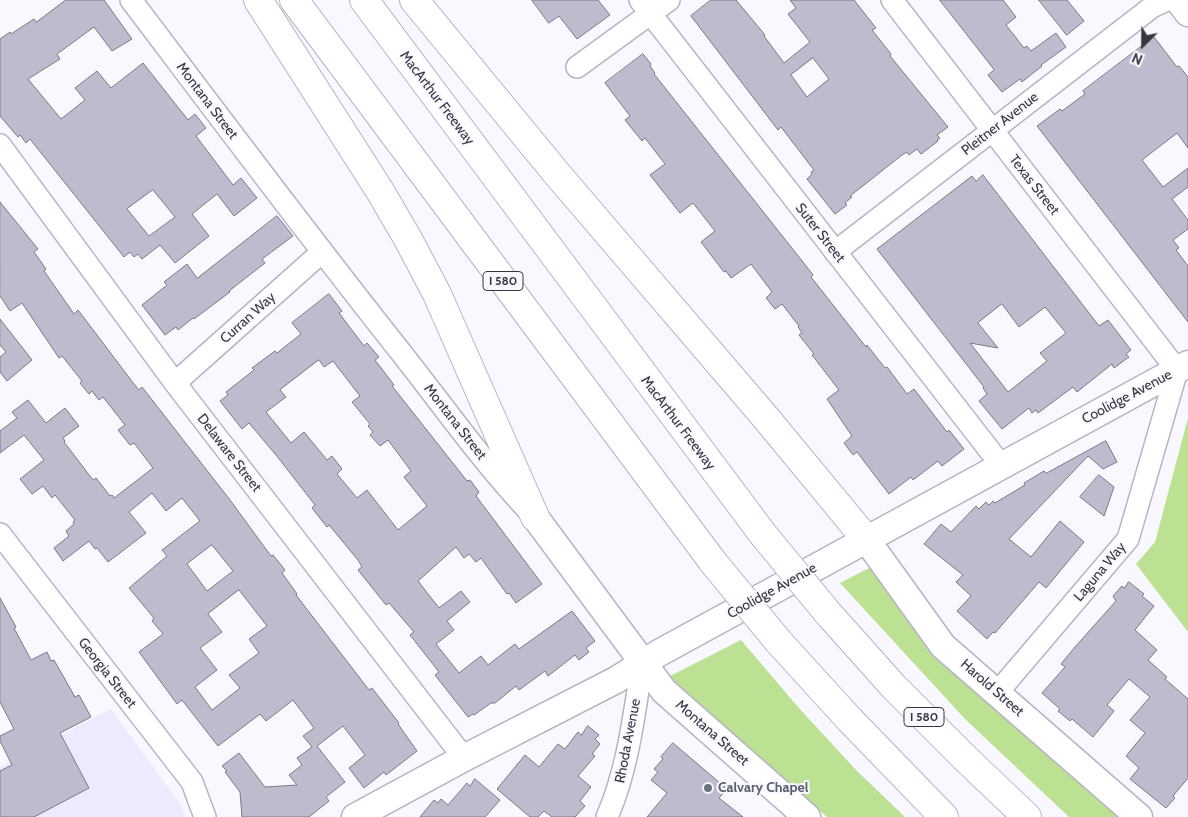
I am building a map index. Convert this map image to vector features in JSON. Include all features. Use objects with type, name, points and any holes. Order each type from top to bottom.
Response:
[{"type":"highway","points":[[258,0],[380,191],[408,239],[437,294],[535,517]]},
{"type":"highway","name":"I 580","points":[[294,0],[713,562],[778,641],[850,720],[944,817]]},
{"type":"highway","name":"MacArthur Freeway","points":[[364,0],[762,533],[827,612],[894,687],[1027,817]]},
{"type":"highway","points":[[414,0],[558,175],[766,418],[866,540]]},
{"type":"street","name":"Montana Street","points":[[131,0],[322,252],[497,477],[535,517],[642,664],[664,691],[807,817]]},
{"type":"street","points":[[577,67],[645,7],[669,0]]},
{"type":"street","name":"Texas Street","points":[[892,0],[992,130],[1182,367]]},
{"type":"street","name":"Pleitner Avenue","points":[[835,252],[1152,7],[1167,0]]},
{"type":"street","points":[[1178,0],[1188,13]]},
{"type":"street","name":"Suter Street","points":[[645,7],[1001,465]]},
{"type":"street","name":"Delaware Street","points":[[0,145],[175,383],[464,758]]},
{"type":"street","name":"Curran Way","points":[[175,383],[322,252]]},
{"type":"street","name":"Coolidge Avenue","points":[[355,817],[464,758],[616,680],[1001,465],[1182,367]]},
{"type":"street","name":"Laguna Way","points":[[997,693],[1128,539],[1182,367]]},
{"type":"street","name":"Georgia Street","points":[[0,534],[192,782],[205,817]]},
{"type":"street","name":"Harold Street","points":[[866,540],[943,646],[1140,817]]},
{"type":"street","name":"Rhoda Avenue","points":[[607,817],[616,797],[623,772],[642,664]]},
{"type":"shaded area","points":[[111,709],[181,805],[185,817],[0,817],[0,767]]},
{"type":"green space","points":[[1188,418],[1188,632],[1136,564],[1155,542]]},
{"type":"green space","points":[[875,565],[1123,817],[1069,817],[965,719],[840,583]]},
{"type":"green space","points":[[741,640],[798,707],[856,770],[905,817],[827,817],[688,696],[670,676]]},
{"type":"building","points":[[66,0],[104,0],[132,39],[112,51],[94,27],[57,54],[60,59],[28,79],[61,119],[85,100],[75,88],[97,71],[111,88],[143,63],[188,120],[195,114],[206,128],[196,136],[233,185],[241,178],[257,198],[234,216],[217,194],[192,214],[209,236],[175,263],[160,245],[142,259],[138,254],[134,257],[130,252],[124,257],[30,139],[26,143],[20,135],[18,137],[0,116],[0,39],[34,19],[36,22]],"holes":[[[153,190],[175,217],[149,236],[127,209]]]},
{"type":"building","points":[[532,0],[598,0],[610,15],[577,39],[559,16],[549,23]]},
{"type":"building","points":[[711,0],[736,0],[765,35],[784,63],[810,42],[788,14],[796,8],[790,0],[854,0],[876,28],[872,30],[891,54],[890,56],[948,127],[937,135],[940,138],[938,141],[921,154],[917,149],[909,155],[907,152],[902,155],[850,196],[852,197],[845,203],[847,205],[835,214],[807,179],[814,170],[781,127],[778,130],[691,16]],"holes":[[[813,58],[829,79],[807,97],[791,75]]]},
{"type":"building","points":[[940,0],[1003,0],[1016,17],[1006,25],[1024,48],[1027,46],[1031,51],[1056,33],[1066,47],[1022,82],[1020,79],[1002,92],[988,75],[994,70]]},
{"type":"building","points":[[1039,0],[1067,0],[1084,21],[1067,35]]},
{"type":"building","points":[[1154,37],[1177,67],[1179,66],[1188,77],[1188,148],[1177,133],[1142,160],[1163,187],[1188,168],[1188,187],[1172,199],[1188,220],[1188,229],[1173,240],[1179,248],[1176,250],[1188,266],[1188,322],[1037,126],[1085,94],[1083,91]]},
{"type":"building","points":[[643,54],[651,64],[650,66],[654,74],[813,275],[811,277],[866,347],[867,345],[885,368],[887,367],[907,394],[914,389],[947,432],[949,430],[964,449],[942,466],[938,461],[913,480],[911,477],[889,494],[857,452],[853,455],[844,443],[852,436],[827,399],[839,390],[799,335],[802,333],[799,326],[782,304],[775,309],[766,298],[772,292],[751,264],[731,278],[726,271],[724,272],[701,242],[715,231],[693,203],[680,213],[650,175],[665,164],[645,138],[642,141],[625,120],[630,116],[605,83]]},
{"type":"building","points":[[983,175],[1099,326],[1108,320],[1131,350],[1126,354],[1129,357],[1114,368],[1112,364],[1077,392],[1073,387],[1038,413],[1036,410],[1032,413],[1029,408],[1002,429],[979,401],[987,394],[984,387],[877,249],[972,176],[976,181]],"holes":[[[1002,304],[1019,327],[1045,307],[1066,333],[1040,353],[1047,361],[1008,392],[970,343],[998,348],[978,323]]]},
{"type":"building","points":[[0,202],[38,249],[34,252],[46,269],[44,271],[74,314],[78,310],[139,390],[142,387],[271,556],[273,555],[285,570],[282,573],[296,595],[369,690],[372,688],[399,723],[417,751],[386,775],[384,772],[364,788],[349,768],[365,755],[343,726],[317,746],[345,782],[326,797],[329,801],[309,817],[242,817],[240,792],[222,766],[239,753],[265,787],[297,785],[289,775],[302,765],[297,758],[312,747],[303,736],[314,728],[293,700],[266,721],[260,714],[218,746],[182,700],[177,704],[139,652],[163,634],[152,621],[154,618],[129,588],[167,556],[162,550],[200,521],[182,498],[166,511],[152,493],[129,512],[146,533],[108,562],[89,541],[63,561],[54,548],[69,536],[66,531],[74,524],[75,520],[55,495],[52,498],[43,486],[32,494],[20,479],[44,460],[24,435],[0,453],[0,431],[17,418],[12,412],[28,400],[46,423],[65,408],[79,426],[63,438],[64,442],[93,480],[96,478],[110,496],[112,495],[114,498],[153,468],[134,443],[130,445],[118,430],[125,425],[103,397],[99,400],[92,391],[89,394],[80,383],[82,381],[62,356],[59,358],[22,303],[10,311],[0,296]],"holes":[[[212,545],[233,571],[207,591],[187,564]],[[239,590],[267,626],[249,639],[259,653],[229,675],[240,688],[212,710],[195,687],[217,670],[200,648],[222,632],[208,614]]]},
{"type":"building","points":[[277,216],[293,236],[262,259],[265,263],[230,292],[178,330],[176,327],[165,335],[142,305],[167,285],[164,282],[187,264],[197,278]]},
{"type":"building","points":[[329,294],[342,311],[339,313],[364,346],[367,343],[379,357],[375,360],[394,385],[392,386],[467,481],[470,480],[479,492],[476,496],[542,584],[516,603],[509,593],[507,594],[481,558],[476,562],[469,554],[464,558],[456,547],[418,581],[439,608],[461,591],[470,602],[447,621],[454,630],[436,644],[459,673],[481,656],[488,665],[515,644],[519,649],[572,611],[595,641],[586,648],[589,652],[579,660],[575,655],[548,676],[545,671],[519,690],[516,686],[495,703],[491,703],[468,717],[435,675],[439,672],[410,635],[414,632],[389,603],[386,605],[358,570],[362,567],[358,560],[312,508],[315,505],[276,455],[249,423],[242,429],[220,401],[228,395],[226,392],[254,370],[252,368],[275,351],[277,353],[301,334],[292,323]],"holes":[[[319,360],[324,367],[333,361],[360,396],[352,402],[370,424],[368,426],[373,432],[370,435],[380,446],[388,440],[411,471],[404,477],[427,506],[398,530],[367,490],[357,498],[337,474],[342,469],[332,456],[327,460],[304,432],[291,443],[266,412],[286,397],[280,390]]]},
{"type":"building","points":[[0,319],[32,360],[7,381],[0,372],[0,357],[6,352],[0,345]]},
{"type":"building","points":[[1106,441],[1117,462],[1103,469],[1088,456],[1009,539],[1031,557],[1060,521],[1084,542],[1046,588],[1039,582],[995,633],[993,632],[987,639],[957,611],[971,596],[956,582],[963,575],[924,544],[941,524],[951,532],[976,506],[979,509],[986,502],[989,505],[993,501],[995,503],[1044,471],[1046,473]]},
{"type":"building","points":[[1099,475],[1114,487],[1104,516],[1080,497]]},
{"type":"building","points":[[1129,582],[1144,594],[1142,596],[1154,606],[1135,630],[1157,650],[1148,660],[1167,677],[1165,679],[1188,699],[1188,778],[1166,808],[1130,779],[1139,768],[1126,756],[1145,733],[1130,720],[1150,697],[1129,679],[1107,705],[1114,711],[1093,737],[1072,719],[1070,721],[1058,711],[1060,709],[1042,693],[1065,667],[1061,664],[1116,601],[1113,596],[1122,586],[1124,588]]},
{"type":"building","points":[[0,598],[31,660],[47,652],[51,661],[54,660],[75,697],[79,695],[91,717],[60,733],[89,788],[34,817],[0,817],[0,771],[12,765],[0,741],[0,736],[14,729],[0,702]]},
{"type":"building","points":[[588,726],[599,735],[595,739],[600,744],[592,754],[595,756],[578,776],[591,787],[580,801],[585,806],[575,817],[552,817],[544,811],[538,817],[530,817],[497,789],[525,755],[539,767],[558,744],[565,749],[578,732],[581,735]]},
{"type":"building","points":[[673,743],[727,789],[719,798],[743,817],[647,817],[667,793],[651,780],[658,772],[654,769],[663,759],[661,757]]},
{"type":"building","points":[[475,779],[500,800],[485,817],[420,817],[434,800],[438,803],[441,799],[448,805],[467,783],[470,786]]},
{"type":"place","name":"Calvary Chapel","points":[[708,788]]}]
